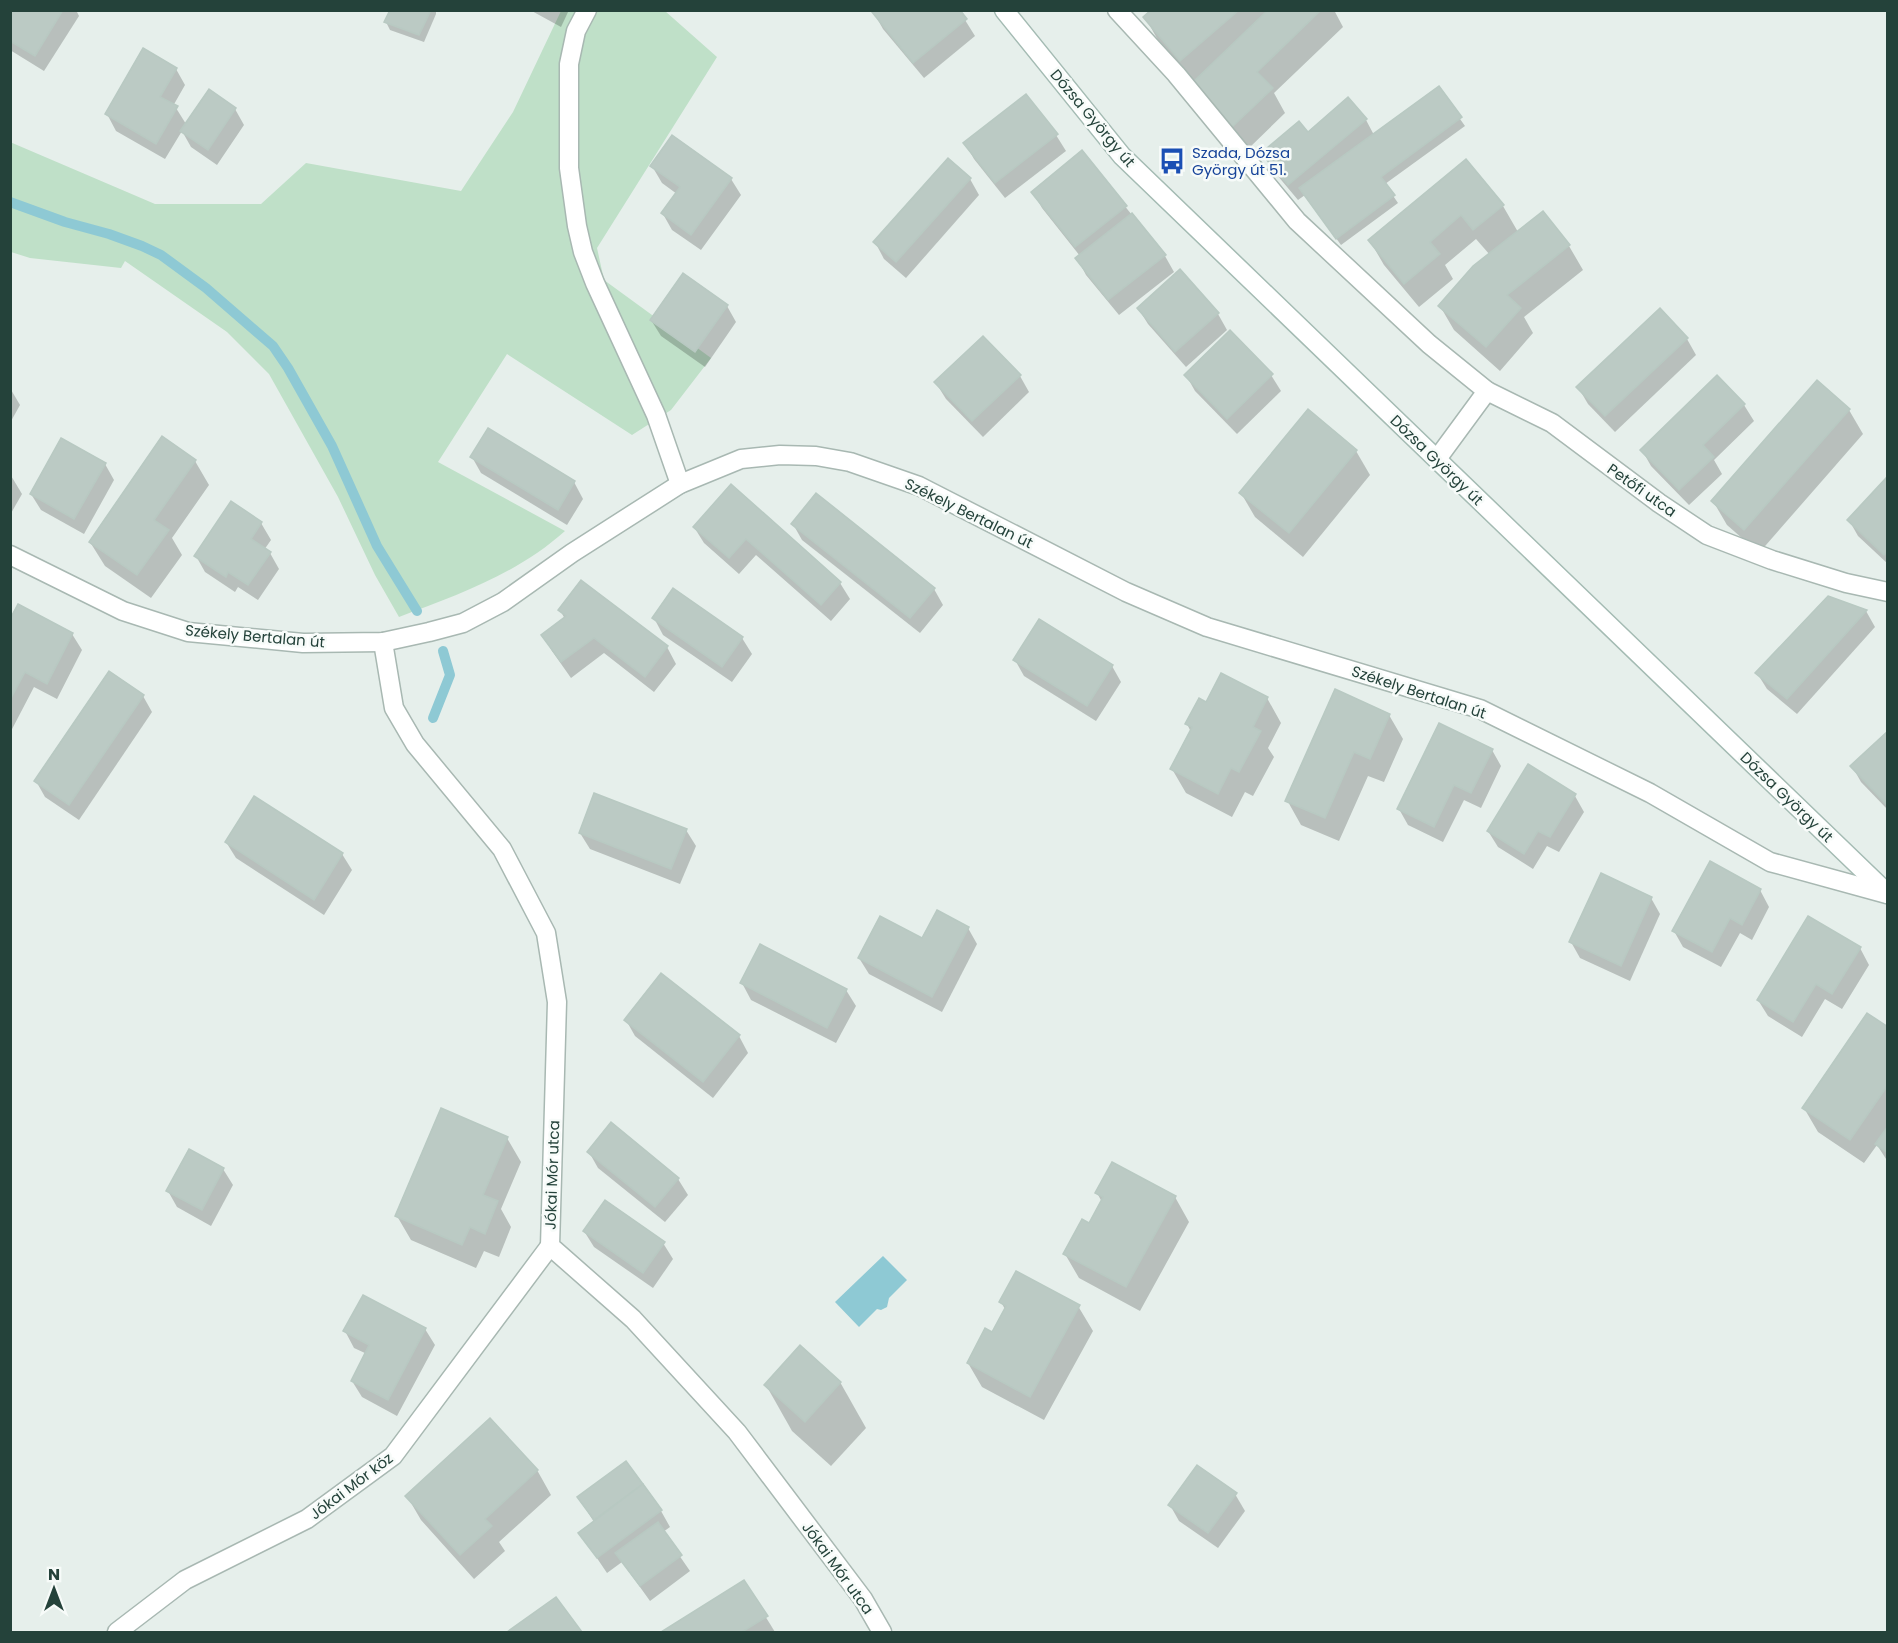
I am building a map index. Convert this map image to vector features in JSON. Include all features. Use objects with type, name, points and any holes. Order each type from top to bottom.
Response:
[{"type":"street","points":[[587,10],[576,31],[569,64],[569,168],[577,226],[583,252],[595,283],[656,415],[680,484]]},
{"type":"street","name":"Dózsa György út","points":[[1004,10],[1122,156],[1887,894]]},
{"type":"street","points":[[1117,10],[1176,74],[1297,221],[1429,344],[1487,391],[1437,459]]},
{"type":"street","name":"Petőfi utca","points":[[1487,391],[1552,423],[1659,503],[1707,534],[1772,560],[1846,584],[1887,592]]},
{"type":"street","name":"Székely Bertalan út","points":[[10,555],[123,611],[188,632],[303,643],[383,642],[463,623],[503,602],[680,484],[741,459],[780,455],[816,456],[850,462],[919,486],[1126,592],[1207,627],[1480,709],[1650,793],[1770,862],[1887,894]]},
{"type":"street","name":"Jókai Mór utca","points":[[383,642],[392,699],[399,717],[415,744],[502,849],[546,933],[557,1002],[550,1246],[633,1318],[737,1432],[862,1599],[882,1632]]},
{"type":"street","name":"Jókai Mór köz","points":[[117,1632],[185,1580],[307,1519],[393,1456],[550,1246]]},
{"type":"green space","points":[[561,11],[665,11],[717,57],[597,248],[604,280],[711,358],[671,410],[632,435],[507,354],[438,462],[565,531],[527,559],[486,582],[399,617],[375,575],[338,497],[269,374],[227,332],[125,261],[121,268],[30,258],[11,252],[10,142],[155,204],[261,204],[306,163],[461,191],[513,112]]},
{"type":"water","points":[[883,1256],[907,1280],[889,1298],[887,1307],[877,1309],[859,1327],[835,1302]]},
{"type":"building","points":[[10,10],[63,10],[35,56],[10,41]]},
{"type":"building","points":[[390,10],[431,10],[419,35],[384,22]]},
{"type":"building","points":[[874,10],[960,10],[967,19],[913,63],[872,12]]},
{"type":"building","points":[[1151,10],[1239,10],[1180,61],[1143,17]]},
{"type":"building","points":[[1268,10],[1321,10],[1257,72],[1273,88],[1232,127],[1191,84]]},
{"type":"building","points":[[143,48],[177,68],[160,97],[178,106],[156,144],[105,114]]},
{"type":"building","points":[[1439,86],[1462,117],[1381,177],[1395,195],[1336,239],[1299,188]]},
{"type":"building","points":[[209,89],[236,108],[208,150],[180,131]]},
{"type":"building","points":[[1026,94],[1058,134],[995,183],[963,143]]},
{"type":"building","points":[[1348,97],[1367,119],[1288,185],[1261,153],[1299,121],[1308,132]]},
{"type":"building","points":[[672,135],[732,178],[691,235],[661,213],[680,187],[650,166]]},
{"type":"building","points":[[1082,150],[1127,206],[1075,247],[1031,192]]},
{"type":"building","points":[[948,158],[971,178],[896,262],[873,242]]},
{"type":"building","points":[[1466,159],[1504,205],[1473,230],[1461,215],[1430,242],[1440,254],[1404,284],[1368,240]]},
{"type":"building","points":[[1543,211],[1570,245],[1507,295],[1521,308],[1486,347],[1438,306],[1473,266]]},
{"type":"building","points":[[1132,213],[1166,255],[1108,300],[1075,258]]},
{"type":"building","points":[[1180,269],[1219,313],[1175,352],[1137,308]]},
{"type":"building","points":[[683,273],[728,305],[695,352],[650,320]]},
{"type":"building","points":[[1660,308],[1688,338],[1605,416],[1576,387]]},
{"type":"building","points":[[1230,330],[1273,374],[1227,419],[1184,375]]},
{"type":"building","points":[[983,336],[1021,375],[972,421],[934,382]]},
{"type":"building","points":[[1717,375],[1745,404],[1703,445],[1714,457],[1679,490],[1640,450]]},
{"type":"building","points":[[1817,380],[1850,409],[1744,530],[1711,501]]},
{"type":"building","points":[[1308,409],[1357,450],[1289,533],[1239,493]]},
{"type":"building","points":[[488,428],[575,481],[558,510],[470,457]]},
{"type":"building","points":[[162,436],[196,460],[154,520],[169,530],[137,575],[89,542]]},
{"type":"building","points":[[61,438],[106,463],[74,519],[30,494]]},
{"type":"building","points":[[1887,477],[1888,551],[1884,555],[1847,520]]},
{"type":"building","points":[[731,484],[841,582],[821,605],[746,539],[729,558],[693,527]]},
{"type":"building","points":[[816,493],[935,588],[910,618],[791,524]]},
{"type":"building","points":[[231,501],[262,522],[251,539],[271,552],[248,585],[228,572],[226,577],[194,556]]},
{"type":"building","points":[[581,580],[668,646],[645,677],[594,638],[561,662],[541,635],[566,616],[558,610]]},
{"type":"building","points":[[673,588],[743,637],[722,667],[652,618]]},
{"type":"building","points":[[1828,596],[1867,610],[1787,699],[1755,673]]},
{"type":"building","points":[[18,604],[73,633],[47,684],[25,672],[10,700],[10,619]]},
{"type":"building","points":[[1039,619],[1113,665],[1087,706],[1013,660]]},
{"type":"building","points":[[109,671],[144,695],[69,805],[34,781]]},
{"type":"building","points":[[1221,673],[1268,697],[1253,727],[1261,731],[1239,772],[1231,768],[1218,794],[1170,769],[1192,727],[1185,724],[1199,698],[1206,702]]},
{"type":"building","points":[[1335,689],[1390,714],[1370,759],[1354,752],[1325,818],[1285,801]]},
{"type":"building","points":[[1439,723],[1493,749],[1471,793],[1454,785],[1434,827],[1397,809]]},
{"type":"building","points":[[1888,731],[1888,806],[1850,766]]},
{"type":"building","points":[[1528,764],[1576,794],[1550,837],[1538,831],[1524,854],[1487,831]]},
{"type":"building","points":[[594,793],[687,829],[671,869],[579,833]]},
{"type":"building","points":[[254,796],[343,853],[314,900],[225,842]]},
{"type":"building","points":[[1710,861],[1761,889],[1742,925],[1730,918],[1712,952],[1672,931]]},
{"type":"building","points":[[1601,873],[1652,897],[1621,966],[1569,942]]},
{"type":"building","points":[[937,910],[969,927],[932,997],[858,958],[880,916],[922,938]]},
{"type":"building","points":[[1808,916],[1861,947],[1832,994],[1816,984],[1793,1022],[1757,1000]]},
{"type":"building","points":[[760,944],[847,989],[827,1028],[740,983]]},
{"type":"building","points":[[661,973],[740,1035],[703,1082],[624,1020]]},
{"type":"building","points":[[1867,1013],[1888,1027],[1888,1085],[1850,1140],[1802,1108]]},
{"type":"building","points":[[441,1108],[508,1137],[483,1195],[498,1201],[485,1234],[470,1227],[462,1245],[395,1216]]},
{"type":"building","points":[[611,1122],[679,1178],[655,1207],[587,1152]]},
{"type":"building","points":[[1888,1126],[1888,1153],[1875,1144]]},
{"type":"building","points":[[189,1149],[224,1168],[202,1210],[166,1191]]},
{"type":"building","points":[[1112,1162],[1176,1196],[1126,1287],[1063,1254],[1082,1219],[1089,1223],[1103,1197],[1095,1193]]},
{"type":"building","points":[[605,1200],[665,1242],[643,1273],[583,1231]]},
{"type":"building","points":[[1016,1271],[1080,1305],[1030,1397],[967,1363],[985,1328],[992,1332],[1006,1306],[999,1302]]},
{"type":"building","points":[[363,1295],[426,1328],[388,1400],[351,1381],[369,1345],[343,1331]]},
{"type":"building","points":[[800,1345],[841,1382],[805,1422],[764,1385]]},
{"type":"building","points":[[490,1418],[538,1470],[485,1519],[492,1526],[460,1555],[405,1496]]},
{"type":"building","points":[[626,1461],[643,1484],[594,1520],[577,1497]]},
{"type":"building","points":[[1197,1465],[1237,1493],[1208,1533],[1168,1505]]},
{"type":"building","points":[[643,1484],[662,1510],[597,1558],[578,1533]]},
{"type":"building","points":[[658,1522],[682,1555],[640,1586],[615,1553]]},
{"type":"building","points":[[744,1580],[768,1616],[742,1632],[661,1632]]},
{"type":"building","points":[[556,1597],[582,1632],[507,1632]]},
{"type":"waterway","points":[[10,202],[65,222],[109,234],[161,255],[206,288],[273,346],[332,446],[377,546],[417,611]]},
{"type":"waterway","points":[[433,718],[450,675],[443,651]]},
{"type":"place","name":"Szada, Dózsa György út 51.","points":[[1172,161]]}]
